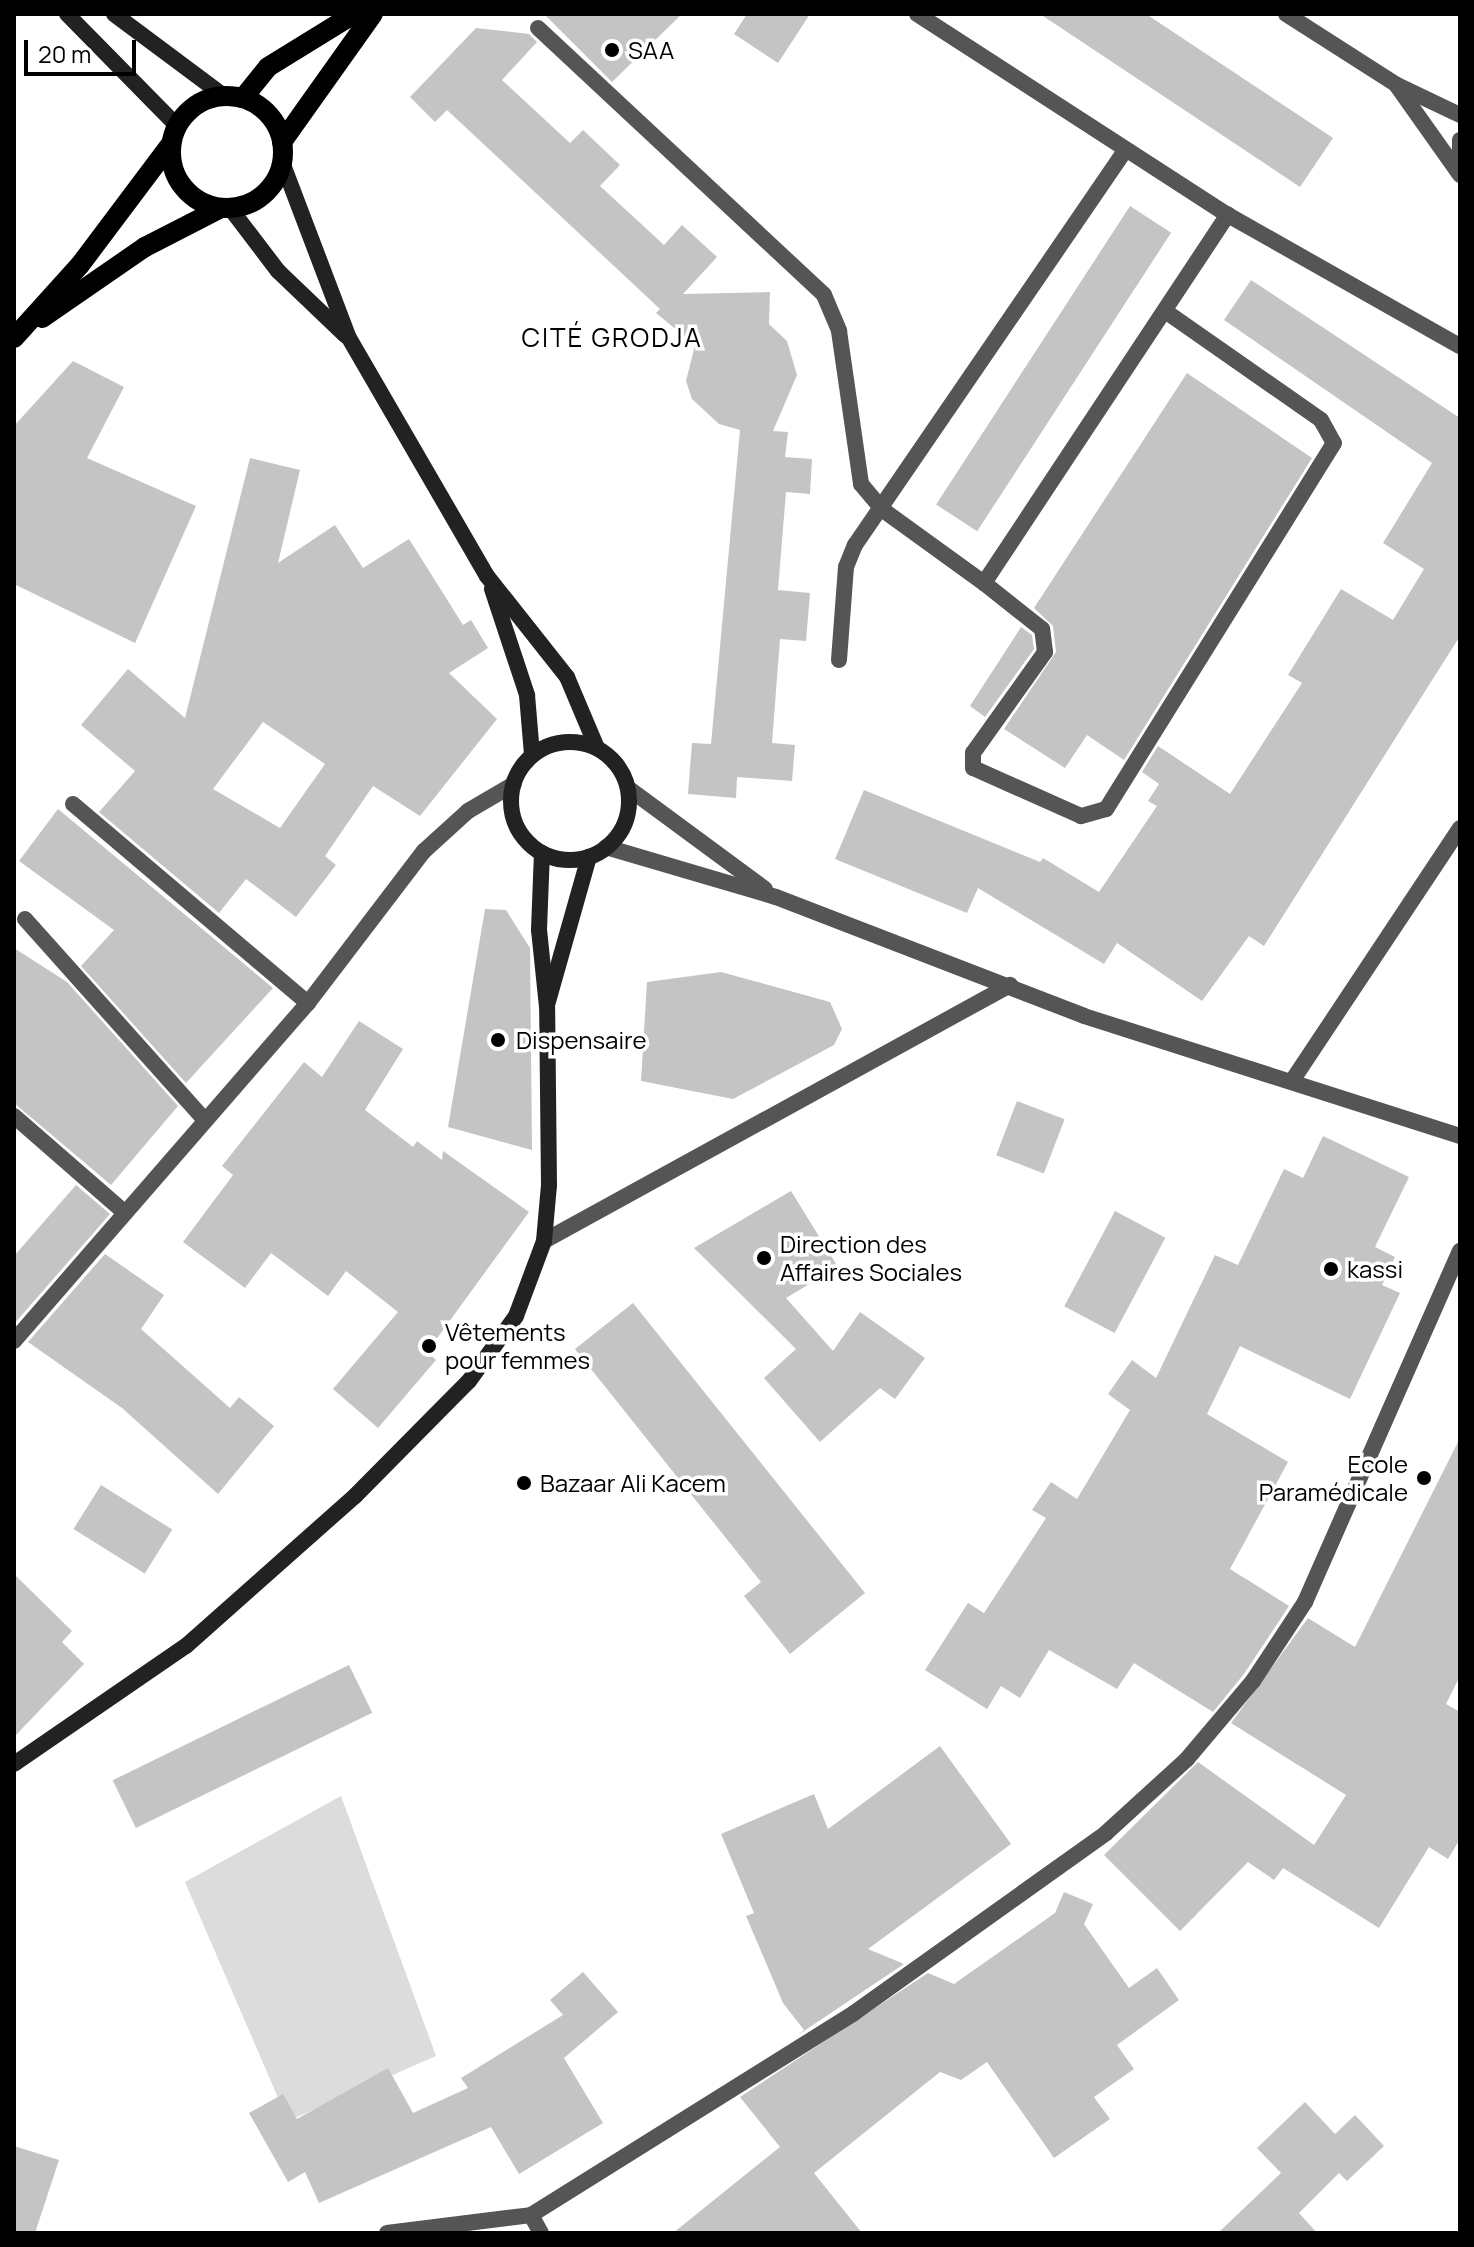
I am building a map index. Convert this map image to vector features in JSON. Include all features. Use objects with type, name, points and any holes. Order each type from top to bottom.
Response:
[{"type":"main road","points":[[67,14],[174,135],[179,182],[201,203],[225,208],[278,271],[349,338]]},
{"type":"main road","points":[[114,14],[274,121],[282,152],[349,338],[487,576],[567,677],[597,748],[622,772],[628,788],[626,821],[606,847],[589,857],[557,859],[542,853],[513,815],[514,784],[532,755],[564,741],[597,748]]},
{"type":"main road","points":[[18,334],[174,135],[190,110],[234,97],[268,67],[354,14]]},
{"type":"main road","points":[[18,334],[145,247],[225,208],[263,195],[282,152],[373,14]]},
{"type":"main road","points":[[487,576],[523,680],[532,755]]},
{"type":"main road","points":[[14,1764],[186,1646],[355,1496],[495,1350],[516,1316],[544,1241],[549,1185],[547,1007],[539,930],[542,853]]},
{"type":"main road","points":[[547,1007],[589,857]]},
{"type":"street","points":[[917,14],[1228,215],[1460,346]]},
{"type":"street","points":[[1286,14],[1397,85],[1460,115]]},
{"type":"street","points":[[538,28],[824,295],[839,331],[861,484],[883,510],[1042,629],[1045,652],[973,753],[973,768],[1081,816],[1106,809],[1334,443],[1321,420],[1165,311]]},
{"type":"street","points":[[1397,85],[1460,173]]},
{"type":"street","points":[[1460,140],[1460,173]]},
{"type":"street","points":[[839,660],[846,567],[1125,150]]},
{"type":"street","points":[[984,583],[1228,215]]},
{"type":"street","points":[[14,1341],[308,1003],[424,851],[468,811],[514,784]]},
{"type":"street","points":[[628,788],[776,897]]},
{"type":"street","points":[[73,804],[308,1003]]},
{"type":"street","points":[[1292,1081],[1460,828]]},
{"type":"street","points":[[606,847],[776,897],[1084,1016],[1460,1136]]},
{"type":"street","points":[[25,919],[205,1120]]},
{"type":"street","points":[[544,1241],[1010,985]]},
{"type":"street","points":[[14,1116],[125,1213]]},
{"type":"street","points":[[387,2233],[531,2215],[854,2013],[1106,1833],[1187,1759],[1253,1681],[1305,1602],[1460,1251]]},
{"type":"street","points":[[531,2215],[541,2233]]},
{"type":"shaded area","points":[[341,1796],[436,2056],[288,2121],[185,1882]]},
{"type":"building","name":"SAA","points":[[544,14],[682,14],[612,82]]},
{"type":"building","points":[[747,14],[810,14],[778,63],[734,34]]},
{"type":"building","points":[[1040,14],[1146,14],[1333,138],[1300,187]]},
{"type":"building","points":[[476,28],[529,34],[537,42],[502,80],[570,143],[583,130],[620,165],[600,186],[664,245],[682,225],[717,257],[683,294],[770,292],[769,324],[787,341],[797,375],[773,431],[788,432],[785,457],[812,459],[810,494],[786,492],[778,590],[810,593],[806,641],[780,639],[772,743],[795,745],[792,781],[737,777],[736,798],[688,794],[692,743],[711,744],[740,430],[719,424],[692,399],[686,381],[695,345],[656,313],[660,309],[447,110],[435,122],[410,97]]},
{"type":"building","points":[[1130,206],[1171,233],[977,531],[936,505]]},
{"type":"building","points":[[1251,280],[1460,418],[1460,636],[1264,946],[1249,936],[1202,1001],[1117,943],[1104,964],[978,888],[967,913],[835,859],[864,790],[1040,862],[1043,858],[1099,892],[1157,806],[1148,801],[1159,784],[1142,772],[1158,746],[1230,794],[1302,683],[1288,675],[1341,589],[1393,620],[1424,569],[1383,543],[1432,463],[1224,320]]},
{"type":"building","points":[[73,361],[124,387],[87,458],[196,506],[135,643],[14,584],[14,426]]},
{"type":"building","points":[[1187,373],[1312,458],[1124,760],[1087,735],[1065,768],[1004,729],[1056,652],[1053,626],[1034,608]]},
{"type":"building","points":[[250,458],[300,470],[278,563],[335,525],[363,568],[409,539],[463,625],[471,620],[488,648],[449,673],[497,719],[420,816],[373,786],[325,856],[336,865],[296,917],[246,879],[219,913],[99,812],[135,771],[81,725],[128,669],[185,718]],"holes":[[[263,722],[325,764],[280,828],[213,789]]]},
{"type":"building","points":[[1021,627],[1032,635],[1034,649],[985,717],[970,706]]},
{"type":"building","points":[[58,809],[273,988],[186,1083],[81,966],[114,930],[19,861]]},
{"type":"building","name":"Dispensaire","points":[[485,909],[506,910],[530,948],[532,1150],[448,1127]]},
{"type":"building","points":[[14,948],[67,982],[178,1106],[111,1185],[14,1103]]},
{"type":"building","points":[[721,972],[830,1002],[842,1029],[834,1045],[733,1099],[641,1081],[647,982]]},
{"type":"building","points":[[359,1021],[403,1049],[365,1110],[413,1147],[417,1141],[442,1160],[443,1151],[529,1212],[427,1352],[436,1360],[378,1428],[333,1389],[398,1312],[346,1271],[328,1296],[271,1253],[245,1288],[183,1242],[233,1175],[222,1166],[304,1062],[322,1077]]},
{"type":"building","points":[[1017,1101],[1065,1119],[1044,1173],[996,1155]]},
{"type":"building","points":[[1323,1136],[1409,1177],[1375,1247],[1395,1257],[1382,1285],[1400,1293],[1350,1399],[1240,1346],[1207,1414],[1288,1462],[1230,1569],[1289,1606],[1244,1674],[1213,1712],[1134,1663],[1117,1689],[1049,1650],[1020,1698],[1001,1686],[987,1709],[925,1670],[968,1603],[984,1613],[1046,1518],[1032,1510],[1051,1482],[1077,1499],[1130,1410],[1108,1394],[1132,1360],[1156,1378],[1215,1255],[1238,1265],[1284,1169],[1303,1178]]},
{"type":"building","points":[[76,1185],[110,1214],[14,1324],[14,1256]]},
{"type":"building","points":[[791,1191],[838,1267],[786,1298],[833,1351],[860,1312],[925,1358],[895,1399],[880,1388],[820,1442],[764,1378],[796,1349],[694,1248]]},
{"type":"building","points":[[1115,1211],[1165,1238],[1115,1333],[1064,1306]]},
{"type":"building","points":[[105,1254],[164,1295],[141,1329],[230,1408],[239,1397],[274,1426],[218,1494],[122,1408],[28,1342]]},
{"type":"building","points":[[633,1303],[865,1593],[790,1654],[744,1596],[761,1582],[575,1349]]},
{"type":"building","points":[[1460,1438],[1460,1676],[1446,1704],[1460,1712],[1460,1839],[1448,1859],[1429,1847],[1379,1928],[1283,1868],[1274,1880],[1248,1862],[1180,1931],[1104,1855],[1198,1762],[1314,1845],[1346,1795],[1231,1723],[1308,1618],[1355,1647]]},
{"type":"building","points":[[101,1485],[172,1530],[145,1574],[73,1529]]},
{"type":"building","points":[[14,1574],[72,1631],[62,1642],[84,1664],[14,1737]]},
{"type":"building","points":[[349,1665],[372,1713],[136,1828],[113,1780]]},
{"type":"building","points":[[940,1746],[1011,1844],[868,1949],[904,1964],[798,2035],[804,2030],[783,2003],[746,1916],[754,1913],[721,1834],[814,1794],[828,1829]]},
{"type":"building","points":[[1064,1892],[1093,1904],[1084,1924],[1129,1988],[1157,1968],[1179,2000],[1117,2045],[1134,2069],[1094,2097],[1110,2119],[1054,2158],[987,2062],[961,2080],[940,2072],[814,2173],[862,2233],[673,2233],[780,2147],[740,2097],[928,1973],[954,1984],[1055,1913]]},
{"type":"building","points":[[583,1972],[618,2012],[564,2058],[603,2123],[519,2174],[491,2127],[319,2203],[305,2172],[288,2182],[249,2113],[283,2094],[297,2119],[388,2068],[413,2113],[468,2088],[461,2078],[563,2015],[550,2000]]},
{"type":"building","points":[[1305,2102],[1335,2134],[1355,2115],[1384,2146],[1347,2181],[1339,2173],[1299,2213],[1317,2233],[1218,2233],[1281,2173],[1257,2148]]},
{"type":"building","points":[[14,2146],[59,2160],[35,2233],[14,2233]]},
{"type":"place","name":"SAA","points":[[612,50]]},
{"type":"place","name":"Dispensaire","points":[[498,1040]]},
{"type":"place","name":"Direction des Affaires Sociales","points":[[764,1258]]},
{"type":"place","name":"kassi","points":[[1331,1269]]},
{"type":"place","name":"Vêtements pour femmes","points":[[429,1346]]},
{"type":"place","name":"Ecole Paramédicale","points":[[1424,1478]]},
{"type":"place","name":"Bazaar Ali Kacem","points":[[524,1483]]},
{"type":"district","name":"CITÉ GRODJA","points":[[612,338]]}]
